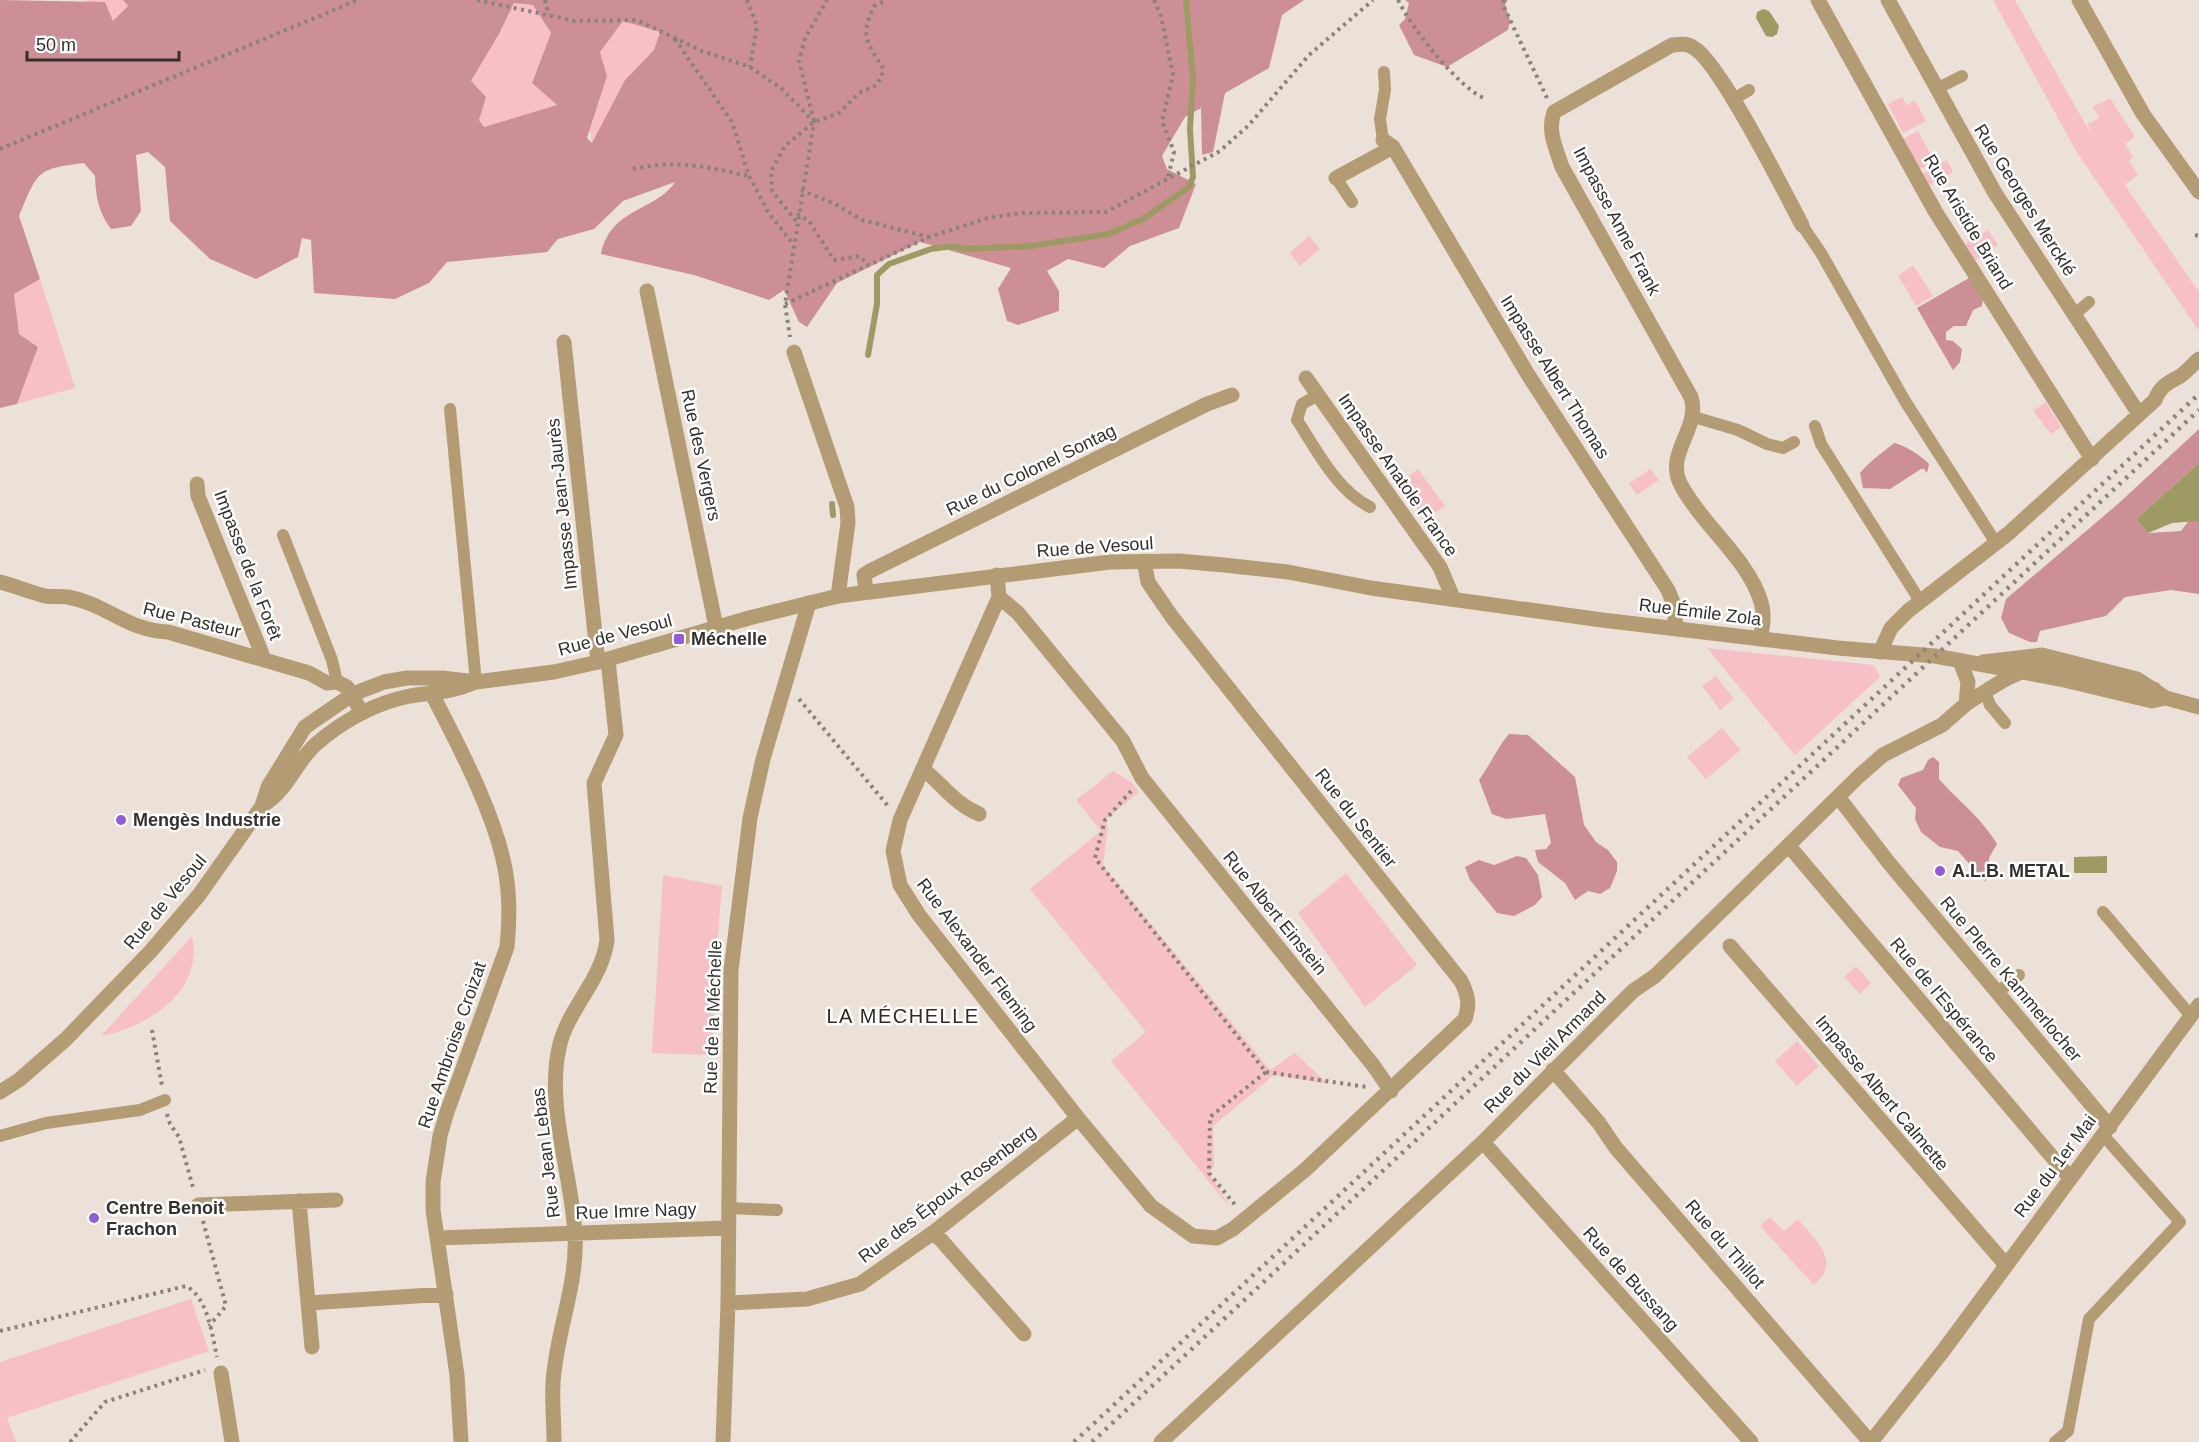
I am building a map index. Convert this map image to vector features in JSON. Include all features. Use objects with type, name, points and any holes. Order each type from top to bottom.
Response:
[{"type":"street","name":"Rue Aristide Briand","points":[[1818,0],[1935,211],[2092,459]]},
{"type":"street","name":"Rue Georges Mercklé","points":[[1888,0],[1995,193],[2139,414]]},
{"type":"street","points":[[2079,0],[2143,114],[2199,192]]},
{"type":"street","points":[[1554,112],[1672,45],[1683,43],[1702,54],[1732,99],[1803,225]]},
{"type":"street","name":"Impasse Anne Frank","points":[[1554,112],[1550,122],[1551,134],[1562,166],[1691,397],[1694,417]]},
{"type":"street","points":[[1336,178],[1388,144]]},
{"type":"street","name":"Impasse Albert Thomas","points":[[1388,144],[1531,379],[1668,590],[1674,605],[1676,629]]},
{"type":"street","name":"Rue des Vergers","points":[[647,291],[716,627]]},
{"type":"street","name":"Impasse Jean-Jaurès","points":[[564,342],[603,661]]},
{"type":"street","points":[[794,352],[847,507],[848,523],[838,596]]},
{"type":"street","points":[[1880,652],[1891,627],[1920,601],[1996,543],[2155,400],[2164,385],[2176,379],[2199,359]]},
{"type":"street","name":"Impasse Anatole France","points":[[1306,378],[1440,567],[1453,598]]},
{"type":"street","name":"Rue du Colonel Sontag","points":[[866,591],[864,575],[870,571],[1207,404],[1232,395]]},
{"type":"street","points":[[1694,417],[1677,456],[1678,478],[1713,532],[1740,564],[1755,588],[1763,614],[1760,639]]},
{"type":"street","name":"Impasse de la Forêt","points":[[197,484],[198,496],[264,659]]},
{"type":"street","name":"Rue du Sentier","points":[[1144,561],[1148,582],[1172,617],[1454,972],[1468,995],[1465,1019],[1391,1091]]},
{"type":"street","name":"Rue de Vesoul","points":[[0,1092],[19,1080],[66,1039],[150,952],[199,895],[262,806],[268,787],[305,727],[353,694],[394,680],[442,678],[476,682],[603,661],[716,627],[866,591],[1110,562],[1202,563],[1288,572],[1420,595]]},
{"type":"street","name":"Rue Alexander Fleming","points":[[997,575],[999,597],[900,820],[893,851],[900,885],[920,915],[1078,1118],[1151,1206],[1193,1236],[1217,1238],[1246,1218]]},
{"type":"street","name":"Rue Pasteur","points":[[0,582],[46,596],[78,600],[105,609],[120,621],[151,631],[168,632],[264,659],[309,673],[327,683],[337,682],[347,687],[353,694],[362,713]]},
{"type":"street","name":"Rue Émile Zola","points":[[1420,595],[1676,629],[1977,663],[2152,701],[2161,694]]},
{"type":"street","name":"Rue Albert Einstein","points":[[999,597],[1018,613],[1123,741],[1142,778],[1373,1065],[1391,1091]]},
{"type":"street","name":"Rue de la Méchelle","points":[[723,1442],[728,1303],[731,970],[750,819],[763,759],[809,603]]},
{"type":"street","name":"Rue Émile Zola","points":[[1977,663],[2042,655],[2137,679],[2161,694],[2199,707]]},
{"type":"street","name":"Rue Jean Lebas","points":[[555,1442],[553,1382],[575,1274],[575,1233],[562,1150],[556,1071],[559,1047],[565,1030],[605,959],[608,940],[594,783],[614,746],[616,735],[603,661]]},
{"type":"street","points":[[1960,661],[1968,682],[1966,704]]},
{"type":"street","name":"Rue du Vieil Armand","points":[[1161,1442],[1483,1142],[1553,1070],[1883,755],[1942,725],[1966,704],[2020,673]]},
{"type":"street","points":[[432,694],[442,678]]},
{"type":"street","points":[[262,806],[279,795],[314,746],[362,713],[411,696],[448,693],[476,682]]},
{"type":"street","name":"Rue Ambroise Croizat","points":[[432,694],[483,803],[495,836],[507,882],[509,920],[507,947],[440,1136],[433,1182],[433,1210],[456,1375],[461,1442]]},
{"type":"street","points":[[923,769],[962,806],[979,814]]},
{"type":"street","name":"Rue PIerre Kammerlocher","points":[[1839,798],[2107,1131]]},
{"type":"street","name":"Rue de l'Espérance","points":[[1789,846],[2070,1178]]},
{"type":"street","name":"Impasse Albert Calmette","points":[[1730,946],[2006,1265]]},
{"type":"street","name":"Rue du 1er Mai","points":[[1870,1442],[1942,1351],[2195,1011]]},
{"type":"street","name":"Rue du Thillot","points":[[1553,1070],[1599,1123],[1616,1148],[1870,1442]]},
{"type":"street","points":[[1246,1218],[1305,1170],[1391,1091]]},
{"type":"street","name":"Rue des Époux Rosenberg","points":[[728,1303],[807,1299],[840,1291],[877,1273],[934,1232],[1078,1118]]},
{"type":"street","name":"Rue de Bussang","points":[[1483,1142],[1751,1442]]},
{"type":"street","points":[[198,1205],[336,1200]]},
{"type":"street","points":[[299,1201],[312,1347]]},
{"type":"street","name":"Rue Imre Nagy","points":[[438,1238],[728,1227]]},
{"type":"street","points":[[934,1232],[1024,1334]]},
{"type":"street","points":[[309,1303],[446,1294]]},
{"type":"street","points":[[218,1368],[232,1442]]},
{"type":"lane","points":[[1384,72],[1385,90],[1380,119],[1388,144]]},
{"type":"lane","points":[[1936,89],[1962,76]]},
{"type":"lane","points":[[1732,99],[1749,90]]},
{"type":"lane","points":[[1336,178],[1352,202]]},
{"type":"lane","points":[[1803,225],[1905,401],[1996,543]]},
{"type":"lane","points":[[2074,315],[2090,302]]},
{"type":"lane","points":[[1318,395],[1302,404],[1297,420],[1357,501],[1370,507]]},
{"type":"lane","points":[[450,409],[476,682]]},
{"type":"lane","points":[[1694,417],[1738,429],[1767,444],[1783,448],[1794,442]]},
{"type":"lane","points":[[1815,426],[1821,444],[1920,601]]},
{"type":"lane","points":[[283,535],[332,660],[337,682]]},
{"type":"lane","points":[[1985,692],[1990,705],[2005,723]]},
{"type":"lane","points":[[2103,912],[2195,1011]]},
{"type":"lane","points":[[1997,993],[2019,975]]},
{"type":"lane","points":[[0,1136],[46,1123],[140,1110],[165,1100]]},
{"type":"lane","points":[[2055,1442],[2068,1431],[2089,1319],[2180,1222],[2107,1131]]},
{"type":"lane","points":[[728,1208],[777,1210]]},
{"type":"path","points":[[0,149],[358,0]]},
{"type":"path","points":[[477,0],[575,21],[637,20],[702,51],[750,67],[782,89],[814,122]]},
{"type":"path","points":[[545,0],[549,15]]},
{"type":"path","points":[[747,0],[757,26],[750,67]]},
{"type":"path","points":[[794,352],[788,333],[784,304],[797,214],[814,122],[799,61],[806,38],[827,0]]},
{"type":"path","points":[[796,221],[772,191],[771,171],[784,146],[814,122],[839,113],[859,93],[877,85],[884,70],[867,40],[864,27],[874,6],[887,0]]},
{"type":"path","points":[[1154,0],[1161,16],[1173,75],[1162,121],[1173,152],[1167,177]]},
{"type":"path","points":[[784,304],[929,237],[988,218],[1022,213],[1106,212],[1167,177],[1220,152],[1248,126],[1309,55],[1373,0]]},
{"type":"path","points":[[1398,0],[1442,62],[1476,95],[1486,99]]},
{"type":"path","points":[[1504,0],[1503,5],[1554,112]]},
{"type":"path","points":[[673,36],[732,122],[748,176],[768,212],[793,244]]},
{"type":"path","points":[[633,169],[657,163],[703,166],[748,176]]},
{"type":"path","points":[[801,190],[835,204],[862,220],[929,237]]},
{"type":"path","points":[[797,214],[809,221],[834,260],[860,256],[868,265]]},
{"type":"path","points":[[785,687],[797,697],[900,820]]},
{"type":"path","points":[[1142,778],[1105,820],[1095,858],[1266,1072],[1391,1091]]},
{"type":"path","points":[[152,1030],[170,1124],[178,1137],[225,1306],[209,1326]]},
{"type":"path","points":[[1246,1218],[1209,1173],[1210,1117],[1266,1072]]},
{"type":"path","points":[[0,1331],[180,1285],[194,1290],[203,1305],[218,1368],[105,1402],[70,1442]]},
{"type":"shaded area","points":[[0,0],[105,2],[113,21],[128,6],[123,0],[1304,0],[1282,15],[1269,68],[1225,93],[1213,152],[1202,155],[1201,108],[1185,117],[1162,156],[1167,169],[1196,184],[1179,228],[1130,246],[1104,268],[1068,259],[1047,271],[1059,291],[1059,311],[1018,325],[1007,321],[998,289],[1011,268],[920,242],[837,283],[807,327],[799,322],[784,290],[769,300],[694,275],[601,254],[606,239],[614,227],[624,218],[666,192],[675,182],[623,201],[594,229],[558,239],[547,252],[447,262],[429,283],[395,299],[314,293],[311,240],[302,238],[298,257],[256,279],[210,259],[170,221],[165,167],[148,152],[136,155],[141,211],[131,226],[111,229],[98,204],[95,176],[84,163],[47,171],[35,181],[19,216],[40,279],[14,294],[19,334],[38,347],[17,404],[0,408]],"holes":[[[514,3],[533,5],[551,33],[532,83],[557,105],[484,127],[479,120],[486,97],[471,81],[499,34]],[[623,21],[660,32],[654,50],[625,80],[592,143],[587,138],[607,76],[600,52]]]},
{"type":"shaded area","points":[[85,0],[123,0],[128,6],[113,22]]},
{"type":"shaded area","points":[[1405,0],[1508,0],[1505,4],[1510,20],[1508,30],[1447,67],[1414,55],[1399,25],[1405,19],[1409,3]]},
{"type":"shaded area","points":[[1993,0],[2015,0],[2091,134],[2088,124],[2099,118],[2093,107],[2110,98],[2135,137],[2125,144],[2133,157],[2129,161],[2138,175],[2125,185],[2199,292],[2199,331],[2076,151]]},
{"type":"shaded area","points":[[514,3],[533,5],[551,33],[532,83],[557,105],[484,127],[479,120],[471,81],[499,34]]},
{"type":"shaded area","points":[[1763,9],[1769,11],[1779,26],[1777,34],[1772,37],[1766,36],[1756,18],[1757,12]]},
{"type":"shaded area","points":[[623,21],[660,32],[654,50],[625,80],[592,144],[590,129],[607,76],[600,52]]},
{"type":"shaded area","points":[[1902,97],[1907,105],[1915,100],[1926,121],[1903,133],[1888,104]]},
{"type":"shaded area","points":[[1918,131],[1934,161],[1920,169],[1903,139]]},
{"type":"shaded area","points":[[1947,160],[1953,172],[1929,186],[1922,174]]},
{"type":"shaded area","points":[[1988,230],[1998,245],[1975,260],[1965,244]]},
{"type":"shaded area","points":[[1309,236],[1320,249],[1300,266],[1290,253]]},
{"type":"shaded area","points":[[1913,265],[1933,296],[1916,306],[1898,276]]},
{"type":"shaded area","points":[[1969,278],[1983,298],[1982,306],[1973,310],[1966,326],[1954,326],[1946,332],[1946,340],[1953,341],[1962,349],[1960,362],[1953,370],[1917,308]]},
{"type":"shaded area","points":[[40,279],[75,388],[17,404],[38,347],[19,334],[14,294]]},
{"type":"shaded area","points":[[2046,402],[2061,427],[2051,434],[2033,411]]},
{"type":"shaded area","points":[[2199,429],[2199,463],[2136,519],[2148,533],[2181,531],[2193,515],[2199,514],[2199,594],[2171,590],[2125,597],[2106,616],[2040,631],[2037,642],[2030,642],[2009,633],[2001,618],[2006,599],[2119,503]]},
{"type":"shaded area","points":[[1894,443],[1907,448],[1926,461],[1929,464],[1927,473],[1921,469],[1890,489],[1863,488],[1860,473]]},
{"type":"shaded area","points":[[2199,463],[2199,521],[2172,523],[2148,533],[2136,519]]},
{"type":"shaded area","points":[[1418,469],[1445,506],[1425,520],[1398,483]]},
{"type":"shaded area","points":[[1650,469],[1659,480],[1637,495],[1629,484]]},
{"type":"shaded area","points":[[1707,648],[1874,665],[1880,677],[1795,755]]},
{"type":"shaded area","points":[[1716,676],[1734,699],[1720,710],[1702,686]]},
{"type":"shaded area","points":[[1722,728],[1741,750],[1706,779],[1687,757]]},
{"type":"shaded area","points":[[1509,734],[1528,735],[1575,777],[1584,825],[1596,842],[1608,850],[1617,862],[1617,871],[1610,888],[1600,894],[1588,891],[1575,900],[1565,883],[1538,862],[1535,850],[1546,849],[1551,843],[1545,814],[1506,819],[1492,814],[1479,780]]},
{"type":"shaded area","points":[[1933,757],[1939,762],[1939,779],[1977,818],[1997,844],[1989,858],[1990,878],[1984,881],[1958,851],[1940,847],[1921,832],[1915,819],[1916,808],[1898,785],[1901,778],[1923,770],[1928,760]]},
{"type":"shaded area","points":[[1113,771],[1131,782],[1139,792],[1105,820],[1108,827],[1103,865],[1270,1070],[1295,1053],[1328,1084],[1274,1075],[1213,1126],[1214,1166],[1209,1173],[1232,1210],[1111,1061],[1146,1032],[1030,889],[1101,831],[1076,800]]},
{"type":"shaded area","points":[[1517,856],[1526,858],[1538,875],[1542,897],[1535,905],[1514,916],[1497,913],[1470,880],[1465,867],[1479,860],[1494,865]]},
{"type":"shaded area","points":[[2107,856],[2107,873],[2074,873],[2074,857]]},
{"type":"shaded area","points":[[1346,873],[1417,965],[1365,1007],[1298,913]]},
{"type":"shaded area","points":[[663,875],[722,886],[714,982],[713,1055],[652,1053]]},
{"type":"shaded area","points":[[192,936],[193,956],[189,974],[181,990],[169,1004],[137,1024],[101,1036]]},
{"type":"shaded area","points":[[1856,966],[1871,983],[1860,994],[1844,977]]},
{"type":"shaded area","points":[[1797,1041],[1819,1066],[1797,1086],[1775,1061]]},
{"type":"shaded area","points":[[1770,1217],[1784,1231],[1798,1219],[1818,1243],[1826,1259],[1826,1267],[1814,1285],[1760,1226]]},
{"type":"shaded area","points":[[191,1299],[209,1351],[7,1418],[16,1442],[0,1442],[0,1362]]},
{"type":"waterway","points":[[868,355],[877,304],[877,275],[889,264],[931,249],[953,246],[965,249],[1031,246],[1108,234],[1143,219],[1189,187],[1193,177],[1190,129],[1193,79],[1186,0]]},
{"type":"waterway","points":[[832,504],[833,515]]},
{"type":"railway","points":[[1074,1442],[2199,394]]},
{"type":"railway","points":[[1092,1442],[2199,410]]},
{"type":"place","name":"Méchelle","points":[[679,639]]},
{"type":"place","name":"Mengès Industrie","points":[[121,820]]},
{"type":"place","name":"A.L.B. METAL","points":[[1940,871]]},
{"type":"place","name":"Centre Benoit Frachon","points":[[94,1218]]},
{"type":"district","name":"LA MÉCHELLE","points":[[903,1016]]}]
